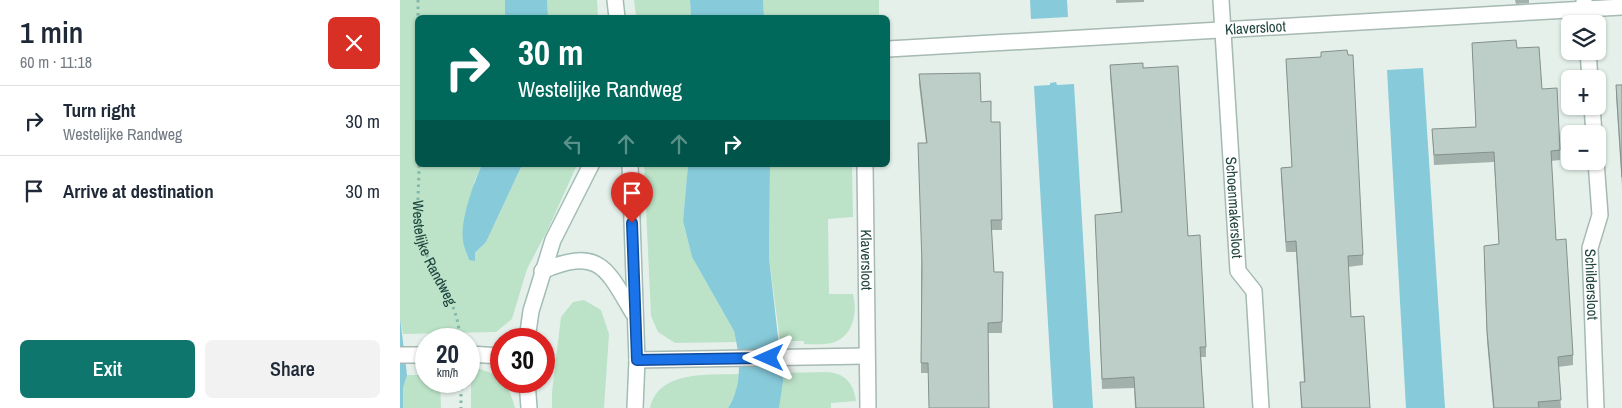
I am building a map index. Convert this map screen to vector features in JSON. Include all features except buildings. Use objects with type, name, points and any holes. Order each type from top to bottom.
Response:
[{"type":"street","points":[[615,0],[616,15]]},
{"type":"street","name":"Schoenmakersloot","points":[[1221,0],[1238,272],[1254,291],[1261,408]]},
{"type":"street","name":"Klaversloot","points":[[890,49],[1585,11],[1622,7]]},
{"type":"street","points":[[529,328],[531,311],[542,271],[557,233],[590,167]]},
{"type":"street","points":[[630,167],[637,360],[635,408]]},
{"type":"street","name":"Klaversloot","points":[[865,167],[868,408]]},
{"type":"street","name":"Schildersloot","points":[[1596,408],[1590,248],[1600,215],[1597,170]]},
{"type":"street","points":[[542,271],[565,262],[579,260],[603,267],[610,274],[635,316]]},
{"type":"street","points":[[400,355],[415,355]]},
{"type":"street","points":[[637,360],[866,356]]},
{"type":"street","points":[[527,393],[529,408]]},
{"type":"path","points":[[418,0],[418,15]]},
{"type":"path","name":"Westelijke Randweg","points":[[419,167],[419,215],[422,242],[458,316],[459,328]]},
{"type":"path","points":[[461,393],[461,408]]},
{"type":"green space","points":[[400,0],[505,0],[505,15],[415,15],[415,167],[481,167],[474,182],[466,251],[469,260],[486,242],[521,167],[576,167],[548,229],[527,269],[512,319],[501,328],[490,328],[490,332],[480,332],[480,328],[415,328],[415,334],[403,334],[400,317]]},
{"type":"green space","points":[[547,0],[597,0],[598,15],[548,15]]},
{"type":"green space","points":[[634,0],[690,0],[691,15],[636,15]]},
{"type":"green space","points":[[763,0],[879,0],[879,15],[764,15]]},
{"type":"green space","points":[[644,167],[688,167],[683,221],[692,257],[734,331],[737,342],[675,343],[658,332],[651,316]]},
{"type":"green space","points":[[770,167],[852,167],[853,217],[828,219],[829,294],[853,294],[854,316],[845,335],[832,343],[822,344],[804,344],[804,341],[780,341],[769,258]]},
{"type":"green space","points":[[584,300],[601,310],[609,334],[604,408],[552,408],[552,393],[555,393],[555,367],[561,317],[573,302]]},
{"type":"green space","points":[[480,369],[490,372],[490,393],[510,393],[515,408],[471,408],[471,393],[480,393]]},
{"type":"green space","points":[[825,372],[843,376],[853,389],[856,401],[831,403],[831,408],[779,408],[782,373]]},
{"type":"green space","points":[[739,374],[736,392],[728,408],[650,408],[655,396],[663,387],[674,381],[700,375]]},
{"type":"green space","points":[[407,375],[415,375],[415,393],[440,393],[441,408],[403,408],[403,388]]},
{"type":"water","points":[[505,0],[547,0],[548,15],[505,15]]},
{"type":"water","points":[[690,0],[763,0],[764,15],[691,15]]},
{"type":"water","points":[[1030,0],[1067,0],[1068,17],[1031,19]]},
{"type":"water","points":[[1423,68],[1445,408],[1406,408],[1387,70]]},
{"type":"water","points":[[1056,82],[1057,85],[1074,84],[1093,408],[1053,408],[1034,86],[1050,85],[1050,83]]},
{"type":"water","points":[[481,167],[521,167],[486,242],[475,253],[475,261],[469,260],[463,243],[463,223]]},
{"type":"water","points":[[688,167],[770,167],[769,258],[783,381],[779,408],[728,408],[736,390],[739,370],[738,350],[734,331],[692,257],[683,221]]},
{"type":"water","points":[[400,317],[407,375],[403,388],[403,408],[400,408]]},
{"type":"route","points":[[632,223],[637,360],[769,358]]}]
